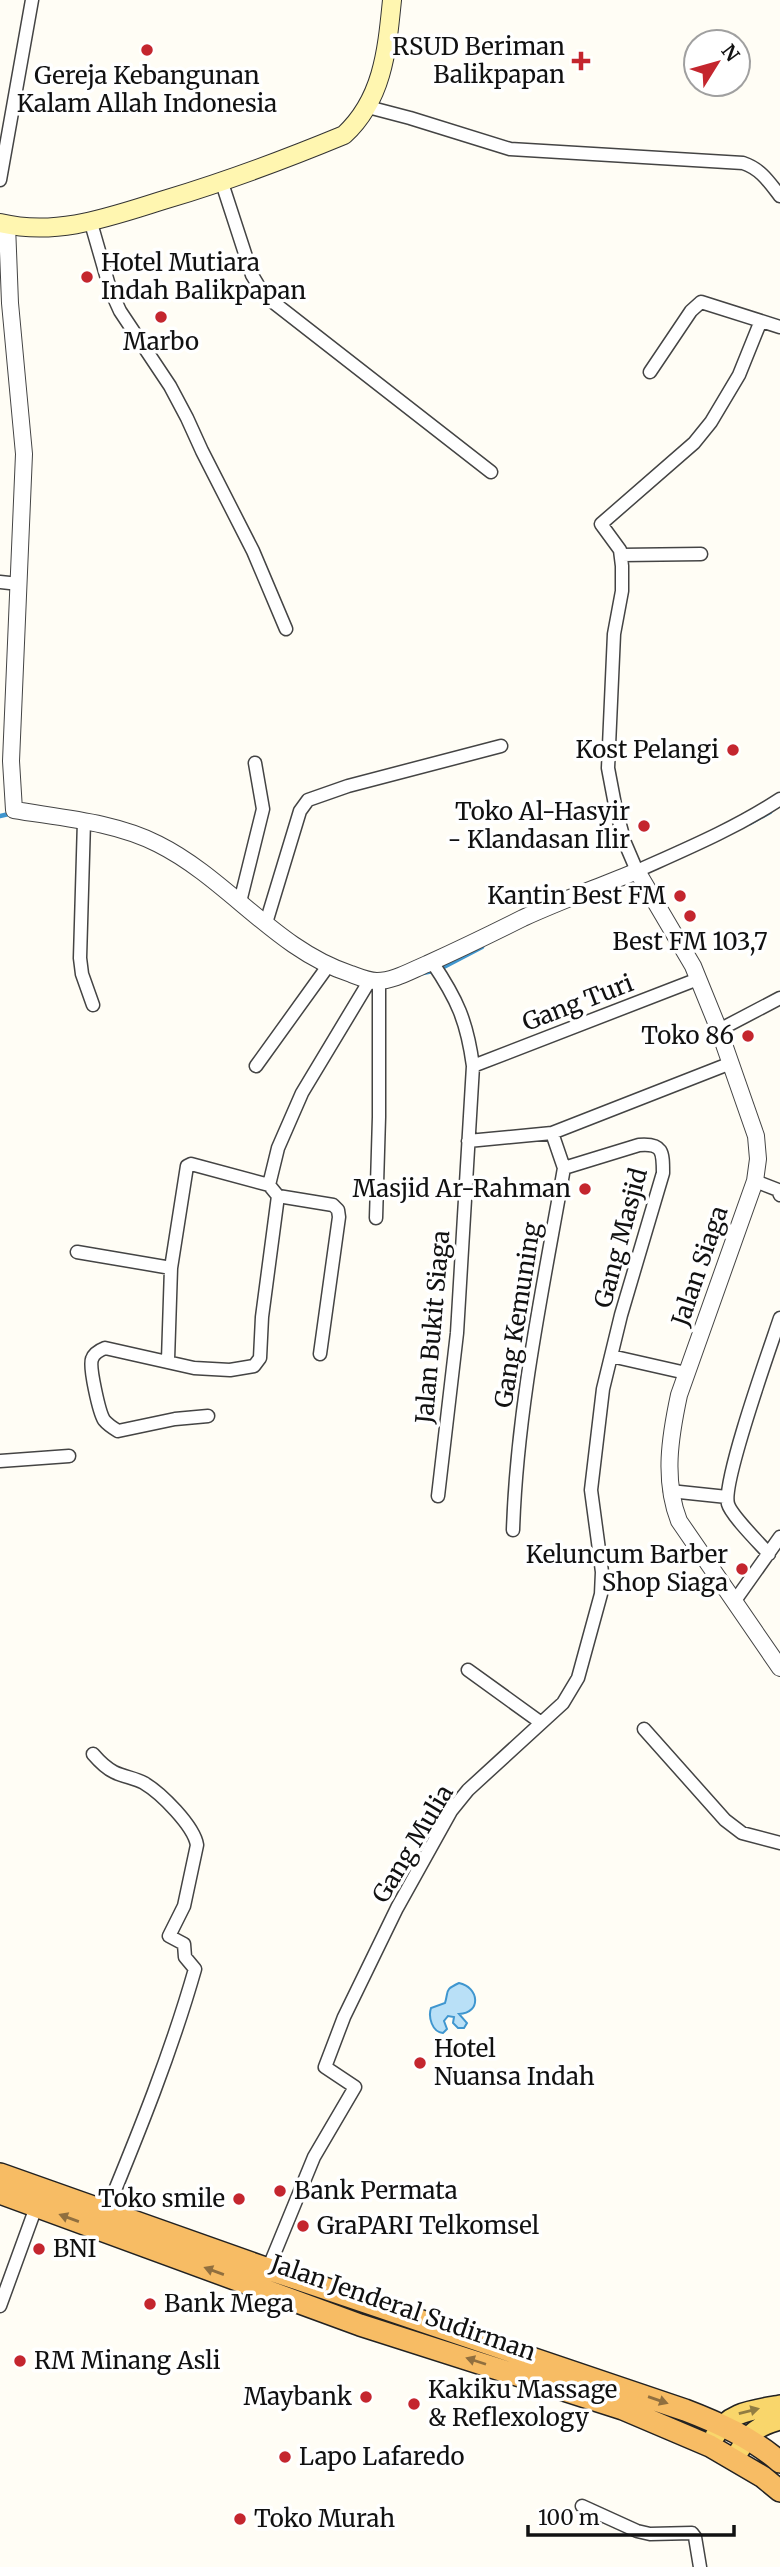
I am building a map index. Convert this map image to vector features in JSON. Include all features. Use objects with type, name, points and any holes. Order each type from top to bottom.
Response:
[{"type":"highway","name":"Jalan Jenderal Sudirman","points":[[0,2174],[268,2269],[685,2410],[721,2424],[780,2462]]},
{"type":"highway","name":"Jalan Jenderal Sudirman","points":[[0,2193],[360,2325],[623,2409],[709,2445],[763,2477],[780,2491]]},
{"type":"main road","points":[[4,224],[57,228],[91,223],[222,183],[344,135],[368,107],[382,71],[392,0]]},
{"type":"main road","points":[[709,2445],[721,2424],[737,2414],[780,2405]]},
{"type":"main road","points":[[734,2460],[746,2438],[763,2424],[780,2420]]},
{"type":"street","points":[[0,180],[32,0]]},
{"type":"street","points":[[368,107],[510,149],[743,163],[762,173],[780,196]]},
{"type":"street","points":[[222,183],[252,275],[264,295],[491,472]]},
{"type":"street","points":[[91,223],[110,289],[120,312],[170,386],[187,418],[253,551],[286,629]]},
{"type":"street","points":[[4,224],[24,454],[12,761],[7,811],[84,821],[134,833],[160,844],[195,865],[291,944],[328,967],[375,981],[450,956],[526,917],[735,827],[780,799]]},
{"type":"street","points":[[650,372],[691,312],[701,302],[780,327]]},
{"type":"street","points":[[636,871],[619,821],[608,768],[614,634],[622,591],[621,555],[601,524],[694,443],[711,422],[739,375],[761,323]]},
{"type":"street","points":[[621,555],[701,554]]},
{"type":"street","points":[[0,582],[19,584]]},
{"type":"street","points":[[266,923],[300,811],[308,800],[348,786],[501,746]]},
{"type":"street","points":[[240,902],[263,809],[255,763]]},
{"type":"street","points":[[84,821],[80,958],[82,974],[93,1005]]},
{"type":"street","name":"Jalan Siaga","points":[[636,871],[693,967],[719,1030],[756,1136],[758,1158],[755,1181],[686,1373],[673,1424],[669,1476],[671,1502],[679,1521],[780,1668]]},
{"type":"street","name":"Jalan Bukit Siaga","points":[[432,962],[455,997],[468,1034],[473,1066],[457,1333],[438,1496]]},
{"type":"street","points":[[256,1066],[328,967]]},
{"type":"street","name":"Gang Turi","points":[[473,1066],[698,979]]},
{"type":"street","points":[[269,1185],[278,1148],[302,1093],[375,981]]},
{"type":"street","points":[[375,981],[380,1104],[376,1218]]},
{"type":"street","points":[[719,1030],[780,998]]},
{"type":"street","points":[[468,1141],[552,1133],[731,1063]]},
{"type":"street","name":"Gang Kemuning","points":[[513,1530],[514,1483],[521,1419],[564,1168],[552,1133]]},
{"type":"street","name":"Gang Masjid","points":[[564,1168],[651,1143],[657,1146],[663,1155],[663,1173],[611,1356]]},
{"type":"street","points":[[168,1360],[171,1268],[187,1166],[191,1164],[269,1185],[278,1196],[333,1205],[338,1210],[320,1354]]},
{"type":"street","points":[[755,1181],[779,1192]]},
{"type":"street","points":[[208,1416],[175,1419],[118,1430],[105,1421],[91,1368],[92,1358],[104,1348],[168,1360],[194,1368],[230,1370],[254,1366],[260,1358],[262,1317],[278,1196]]},
{"type":"street","points":[[76,1252],[171,1268]]},
{"type":"street","points":[[769,1554],[730,1508],[727,1497],[780,1318]]},
{"type":"street","points":[[611,1356],[686,1373]]},
{"type":"street","name":"Gang Mulia","points":[[268,2269],[314,2157],[355,2087],[325,2067],[344,2017],[397,1909],[451,1811],[468,1790],[563,1703],[578,1678],[601,1594],[602,1572],[591,1490],[600,1411],[611,1356]]},
{"type":"street","points":[[0,1461],[69,1456]]},
{"type":"street","points":[[670,1491],[727,1497]]},
{"type":"street","points":[[734,1602],[780,1537]]},
{"type":"street","points":[[468,1670],[540,1722]]},
{"type":"street","points":[[644,1729],[725,1820],[742,1833],[780,1843]]},
{"type":"street","points":[[93,1754],[111,1771],[152,1788],[188,1825],[195,1835],[197,1845],[184,1906],[169,1936],[184,1944],[184,1957],[195,1969],[178,2029],[149,2110],[106,2212]]},
{"type":"street","points":[[0,2306],[36,2207]]},
{"type":"street","points":[[582,2506],[637,2531],[650,2534],[692,2533],[695,2536],[700,2567]]},
{"type":"water","points":[[459,1983],[466,1985],[474,1994],[472,2009],[459,2014],[467,2023],[464,2028],[458,2028],[453,2023],[454,2017],[448,2016],[444,2021],[447,2029],[443,2033],[439,2032],[432,2024],[431,2008],[445,2003],[449,1989]]},
{"type":"waterway","points":[[750,823],[770,812]]},
{"type":"waterway","points":[[0,816],[13,813]]},
{"type":"waterway","points":[[423,973],[438,970],[482,947]]},
{"type":"place","name":"Gereja Kebangunan Kalam Allah Indonesia","points":[[147,50]]},
{"type":"place","name":"RSUD Beriman Balikpapan","points":[[581,61]]},
{"type":"place","name":"Hotel Mutiara Indah Balikpapan","points":[[87,277]]},
{"type":"place","name":"Marbo","points":[[161,317]]},
{"type":"place","name":"Kost Pelangi","points":[[733,750]]},
{"type":"place","name":"Toko Al-Hasyir - Klandasan Ilir","points":[[644,826]]},
{"type":"place","name":"Kantin Best FM","points":[[680,896]]},
{"type":"place","name":"Best FM 103,7","points":[[690,916]]},
{"type":"place","name":"Toko 86","points":[[748,1036]]},
{"type":"place","name":"Masjid Ar-Rahman","points":[[585,1189]]},
{"type":"place","name":"Keluncum Barber Shop Siaga","points":[[742,1569]]},
{"type":"place","name":"Hotel Nuansa Indah","points":[[420,2063]]},
{"type":"place","name":"Bank Permata","points":[[280,2191]]},
{"type":"place","name":"Toko smile","points":[[239,2199]]},
{"type":"place","name":"GraPARI Telkomsel","points":[[303,2226]]},
{"type":"place","name":"BNI","points":[[39,2249]]},
{"type":"place","name":"Bank Mega","points":[[150,2304]]},
{"type":"place","name":"RM Minang Asli","points":[[20,2361]]},
{"type":"place","name":"Maybank","points":[[366,2397]]},
{"type":"place","name":"Kakiku Massage & Reflexology","points":[[414,2404]]},
{"type":"place","name":"Lapo Lafaredo","points":[[285,2457]]},
{"type":"place","name":"Toko Murah","points":[[240,2519]]}]
